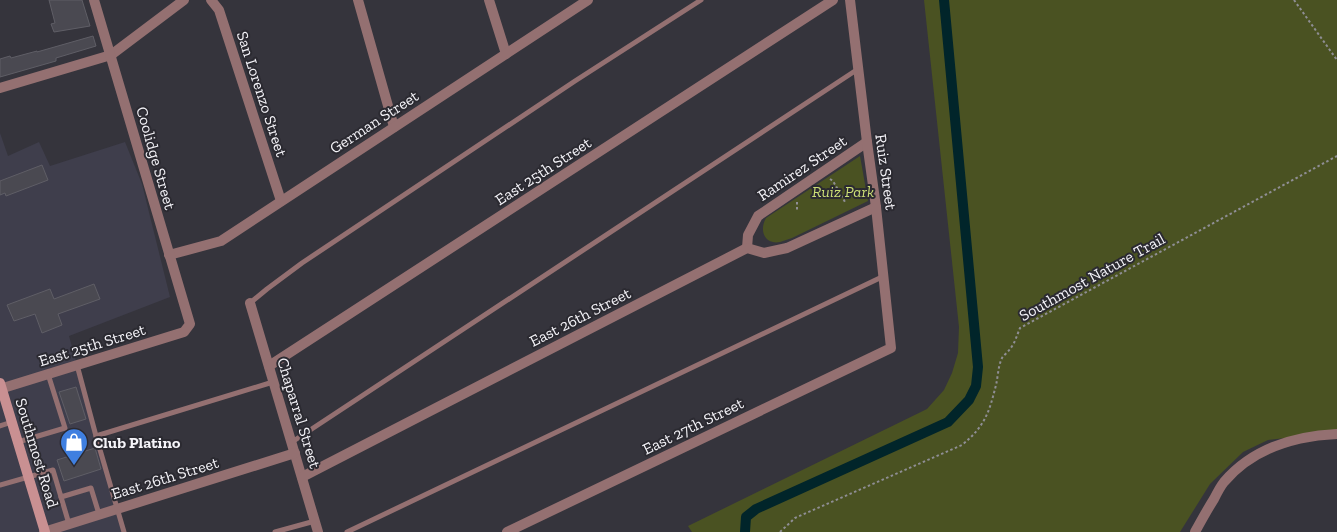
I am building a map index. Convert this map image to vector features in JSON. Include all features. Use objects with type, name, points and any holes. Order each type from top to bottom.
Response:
[{"type":"main road","name":"Southmost Road","points":[[1,387],[45,532]]},
{"type":"street","name":"Coolidge Street","points":[[94,0],[190,324]]},
{"type":"street","points":[[0,88],[111,55],[184,0]]},
{"type":"street","name":"San Lorenzo Street","points":[[211,0],[219,10],[281,200]]},
{"type":"street","points":[[358,0],[394,127]]},
{"type":"street","points":[[489,0],[506,54]]},
{"type":"street","name":"German Street","points":[[169,255],[221,241],[588,0]]},
{"type":"street","name":"East 25th Street","points":[[269,366],[832,0]]},
{"type":"street","name":"Ruiz Street","points":[[850,0],[876,207],[891,348]]},
{"type":"street","name":"Ramirez Street","points":[[747,248],[748,234],[758,216],[867,142]]},
{"type":"street","points":[[747,248],[764,253],[787,248],[876,207]]},
{"type":"street","name":"East 26th Street","points":[[302,476],[747,248]]},
{"type":"street","name":"Chaparral Street","points":[[250,303],[318,532]]},
{"type":"street","name":"East 25th Street","points":[[1,387],[77,366],[184,332],[190,324]]},
{"type":"street","name":"East 27th Street","points":[[507,532],[891,348]]},
{"type":"street","points":[[1194,532],[1223,483],[1241,464],[1260,452],[1282,442],[1337,434]]},
{"type":"street","name":"East 26th Street","points":[[45,532],[295,453]]},
{"type":"lane","points":[[250,303],[302,263],[575,81],[701,0]]},
{"type":"lane","points":[[292,442],[858,68]]},
{"type":"lane","points":[[347,532],[884,276]]},
{"type":"lane","points":[[77,366],[124,532]]},
{"type":"lane","points":[[18,442],[65,428],[48,374]]},
{"type":"lane","points":[[96,436],[274,381]]},
{"type":"lane","points":[[0,426],[12,422]]},
{"type":"lane","points":[[0,485],[53,470],[69,524]]},
{"type":"lane","points":[[61,497],[91,488],[99,514]]},
{"type":"lane","points":[[276,532],[315,521]]},
{"type":"path","points":[[1294,0],[1337,60]]},
{"type":"path","name":"Southmost Nature Trail","points":[[780,532],[795,518],[962,445],[973,436],[983,424],[988,413],[1002,358],[1011,348],[1020,328],[1337,156]]},
{"type":"path","points":[[822,173],[833,181],[845,202]]},
{"type":"shaded area","points":[[0,133],[8,156],[39,142],[50,166],[125,142],[142,184],[170,297],[69,336],[123,532],[0,532]]},
{"type":"green space","points":[[924,0],[1337,0],[1337,432],[1268,440],[1243,452],[1210,484],[1180,532],[692,532],[688,526],[927,409],[944,390],[952,373],[958,353],[959,327]]},
{"type":"green space","name":"Ruiz Park","points":[[860,156],[868,201],[792,238],[775,242],[770,241],[764,236],[763,227],[766,218]]},
{"type":"building","points":[[49,0],[82,0],[90,26],[54,32],[51,24],[55,23]]},
{"type":"building","points":[[93,36],[96,46],[56,58],[56,61],[0,77],[0,59],[37,52]]},
{"type":"building","points":[[42,165],[48,180],[6,196],[5,193],[0,195],[0,181]]},
{"type":"building","points":[[94,284],[100,299],[58,314],[62,325],[42,333],[35,314],[14,321],[7,305],[50,289],[54,299]]},
{"type":"building","points":[[76,387],[86,419],[70,424],[59,392]]},
{"type":"building","points":[[95,448],[101,469],[64,481],[57,460]]},
{"type":"waterway","points":[[745,532],[746,517],[756,509],[948,422],[969,400],[976,386],[978,367],[944,0]]},
{"type":"place","name":"Club Platino","points":[[74,466]]}]
